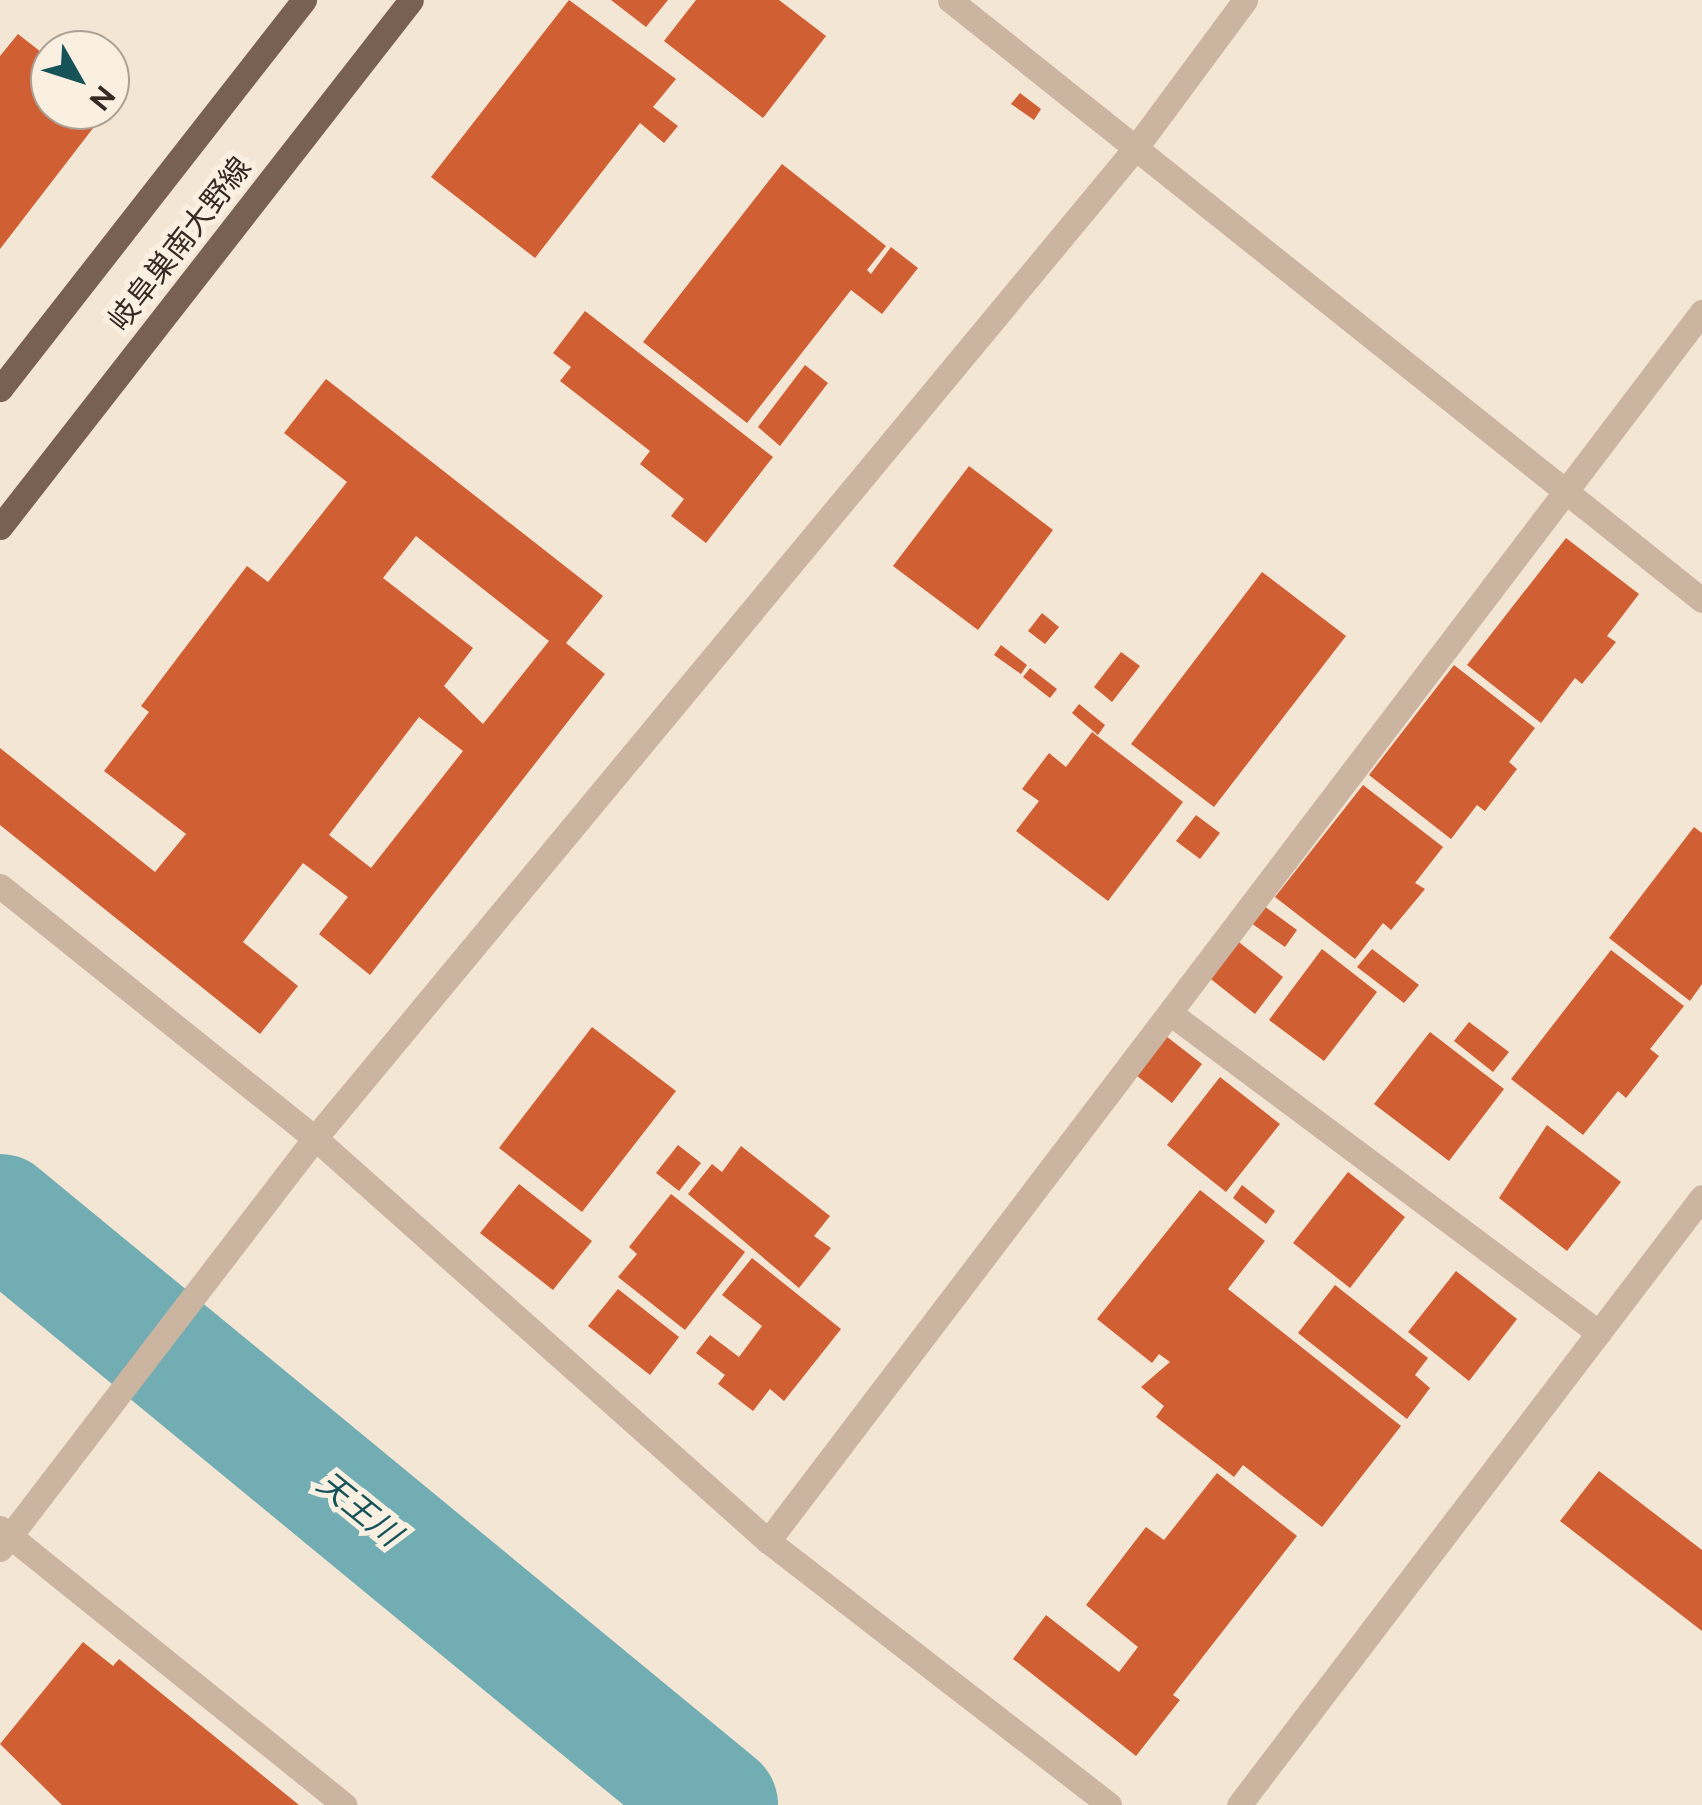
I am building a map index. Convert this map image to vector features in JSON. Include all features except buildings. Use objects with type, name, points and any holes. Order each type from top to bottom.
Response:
[{"type":"main road","name":"岐阜巣南大野線","points":[[0,389],[304,0]]},
{"type":"main road","name":"岐阜巣南大野線","points":[[0,527],[411,0]]},
{"type":"street","points":[[950,0],[1702,600]]},
{"type":"street","points":[[345,1805],[3,1538],[315,1138],[1137,146],[1246,0]]},
{"type":"street","points":[[768,1541],[1702,312]]},
{"type":"street","points":[[0,886],[315,1138],[768,1541],[1109,1805]]},
{"type":"street","points":[[1170,1012],[1599,1333]]},
{"type":"street","points":[[1239,1805],[1702,1197]]},
{"type":"waterway","name":"天王川","points":[[0,1214],[718,1805]]}]
